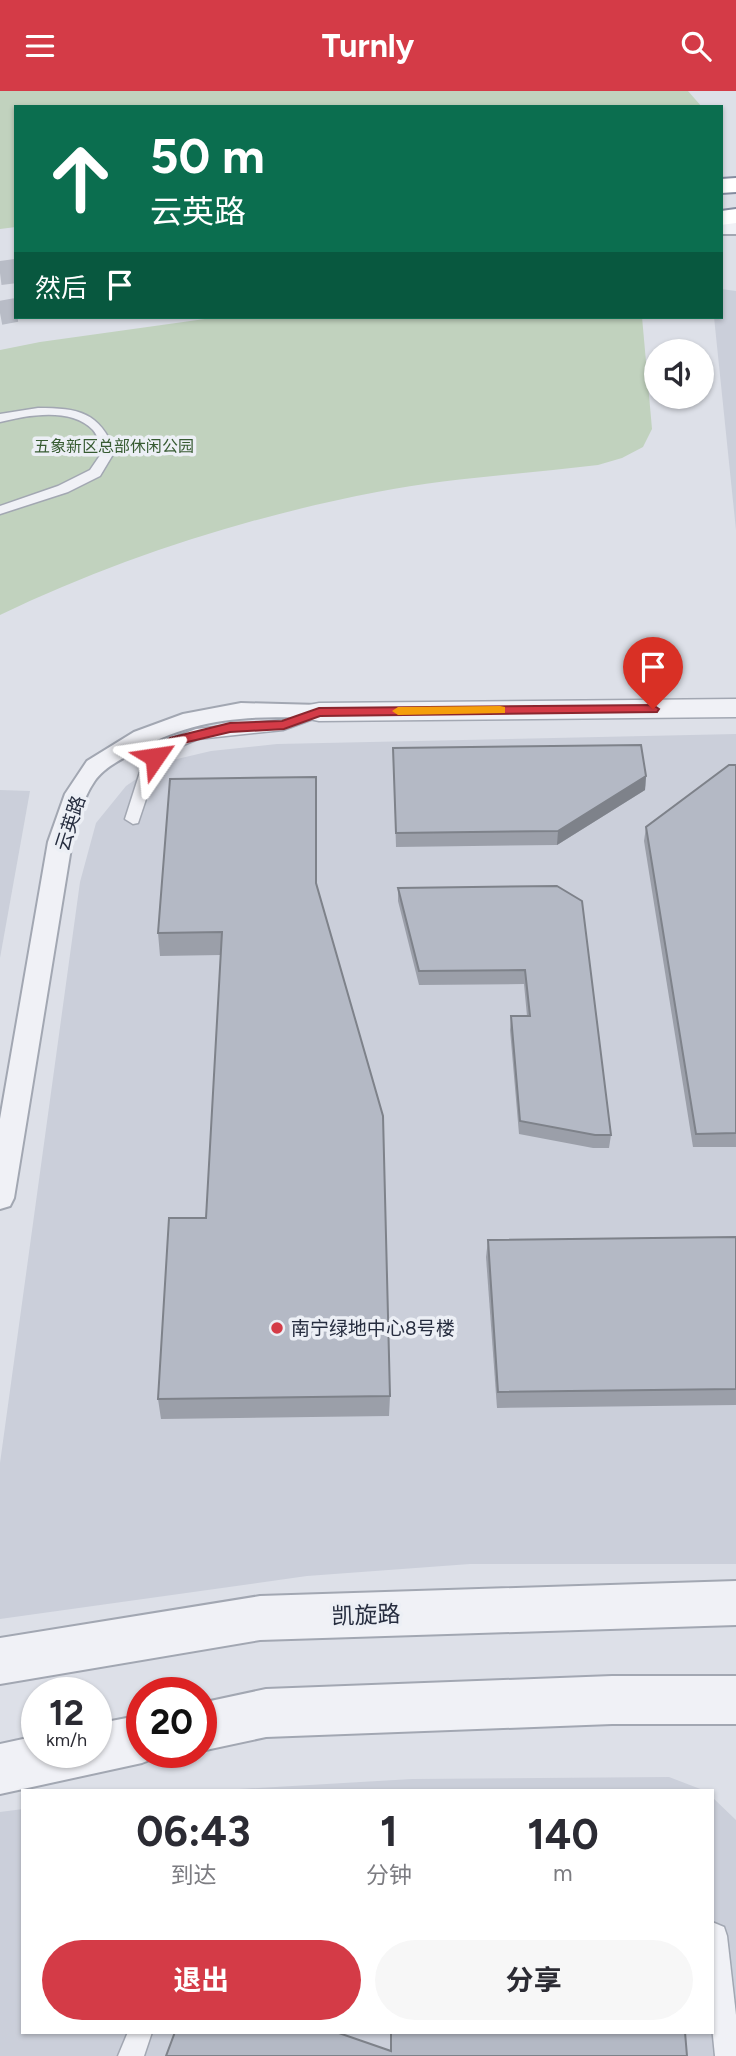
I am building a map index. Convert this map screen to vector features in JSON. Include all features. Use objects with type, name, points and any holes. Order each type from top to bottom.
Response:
[{"type":"street","name":"云英路","points":[[0,1198],[60,842],[72,803],[92,769],[151,732],[182,720],[214,713],[270,707],[319,712],[736,708]]},
{"type":"street","name":"凯旋路","points":[[0,1661],[260,1618],[736,1603]]},
{"type":"street","points":[[217,1724],[280,1713],[612,1700],[736,1700]]},
{"type":"street","points":[[0,1769],[21,1765]]},
{"type":"lane","points":[[0,418],[47,411],[81,417],[100,430],[109,451],[95,473],[63,489],[0,510]]},
{"type":"lane","points":[[133,819],[142,785],[155,757],[175,741],[230,728],[284,725],[319,712]]},
{"type":"lane","points":[[714,1935],[729,2056]]},
{"type":"lane","points":[[131,2056],[139,2034]]},
{"type":"shaded area","points":[[723,289],[736,291],[736,530],[714,319],[723,319]]},
{"type":"shaded area","points":[[736,734],[736,1564],[470,1564],[307,1576],[0,1619],[0,1463],[80,882],[96,823],[126,786],[160,763],[211,751],[277,744]]},
{"type":"shaded area","points":[[0,790],[30,791],[0,958]]},
{"type":"shaded area","points":[[669,1777],[700,1789],[239,1789],[412,1779]]},
{"type":"shaded area","points":[[714,1799],[736,1820],[736,2056],[0,2056],[0,1812],[21,1809],[21,2034],[714,2034]]},
{"type":"green space","points":[[0,91],[688,91],[700,105],[14,105],[14,227],[0,229]]},
{"type":"green space","name":"五象新区总部休闲公园","points":[[205,319],[642,319],[644,409],[650,409],[652,429],[643,447],[622,458],[598,465],[404,487],[328,502],[232,527],[184,541],[91,575],[0,615],[0,350]]},
{"type":"building","points":[[641,745],[646,776],[558,831],[396,833],[393,748]]},
{"type":"building","points":[[729,765],[736,765],[736,1133],[696,1134],[646,827]]},
{"type":"building","points":[[316,777],[316,883],[383,1116],[390,1396],[158,1399],[169,1218],[206,1218],[222,932],[158,933],[170,779]]},
{"type":"building","points":[[557,886],[582,901],[611,1135],[595,1135],[520,1121],[511,1016],[530,1016],[525,970],[419,971],[398,888]]},
{"type":"building","points":[[736,1237],[736,1389],[498,1392],[488,1240]]},
{"type":"building","points":[[174,2034],[342,2034],[391,2051],[391,2034],[685,2034],[687,2056],[166,2056]]},
{"type":"tunnel","points":[[0,273],[14,271]]},
{"type":"tunnel","points":[[0,313],[14,310]]},
{"type":"slow traffic","points":[[398,711],[500,710]]},
{"type":"place","name":"南宁绿地中心8号楼","points":[[277,1328]]},
{"type":"route","points":[[155,757],[175,741],[230,728],[284,725],[319,712],[653,709]]}]
